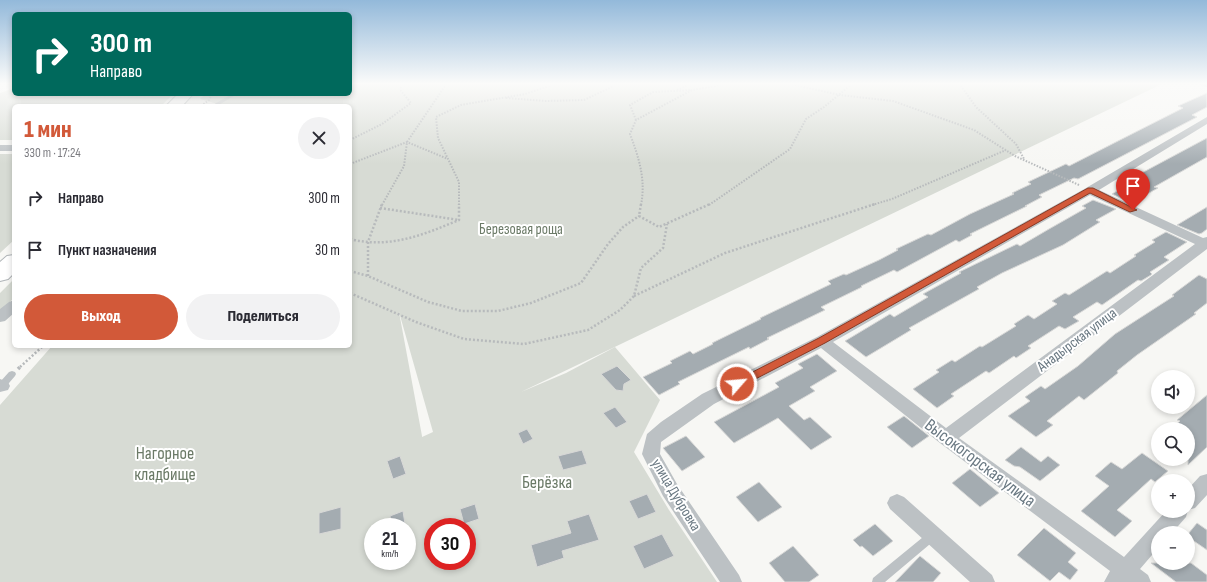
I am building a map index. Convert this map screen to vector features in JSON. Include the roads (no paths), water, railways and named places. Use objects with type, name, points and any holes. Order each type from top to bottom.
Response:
[{"type":"main road","points":[[0,274],[12,263]]},
{"type":"street","name":"улица Дубровка","points":[[727,580],[670,490],[651,454],[653,439],[667,427],[708,399],[822,341],[1090,190],[1207,120]]},
{"type":"street","points":[[0,148],[12,148]]},
{"type":"street","points":[[1090,190],[1206,243]]},
{"type":"street","name":"Анадырская улица","points":[[946,438],[1206,243]]},
{"type":"street","points":[[0,317],[12,308]]},
{"type":"street","name":"Высокогорская улица","points":[[822,341],[1119,576],[1141,582]]},
{"type":"street","points":[[1195,495],[1207,482]]},
{"type":"street","points":[[897,503],[985,582]]},
{"type":"street","points":[[1165,526],[1172,518]]},
{"type":"street","points":[[1119,576],[1151,541]]},
{"type":"lane","points":[[877,582],[933,535]]},
{"type":"park label","name":"Березовая роща","points":[[521,229]]},
{"type":"park label","name":"Нагорное кладбище","points":[[165,463]]},
{"type":"park label","name":"Берёзка","points":[[547,482]]}]
